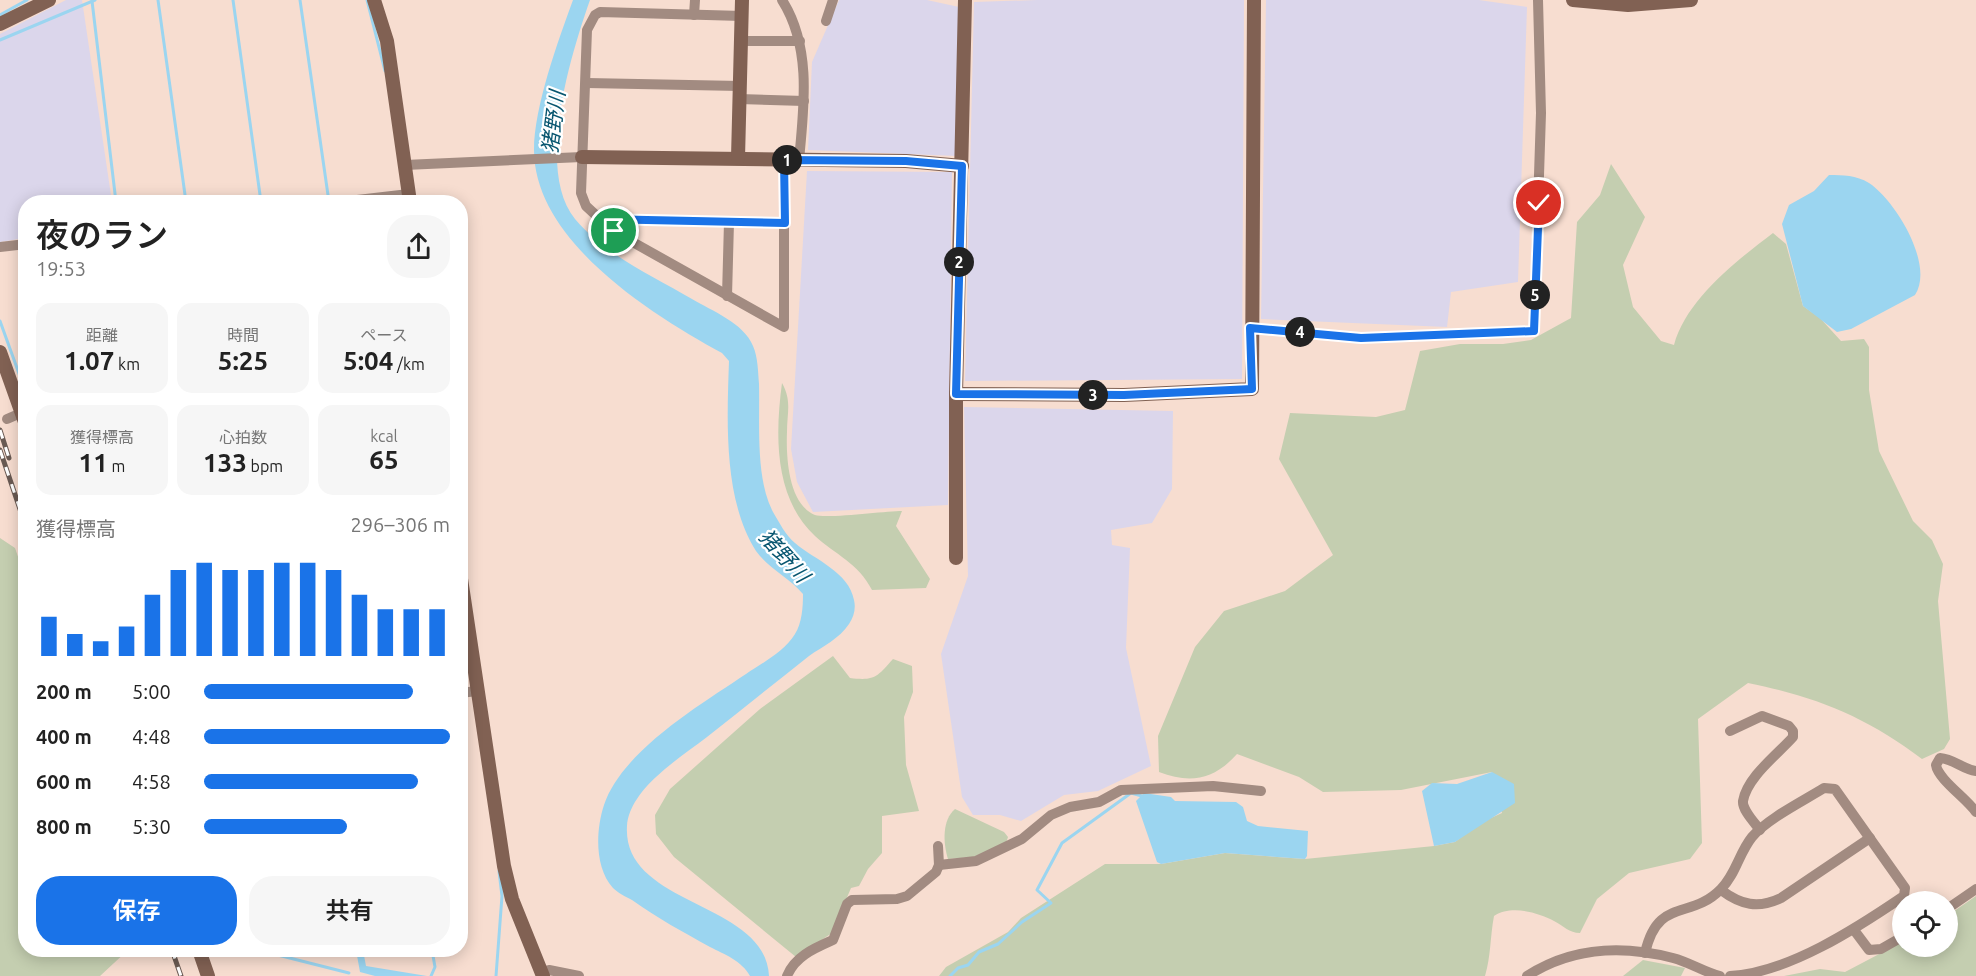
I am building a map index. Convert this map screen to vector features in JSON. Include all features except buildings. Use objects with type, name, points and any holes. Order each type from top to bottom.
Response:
[{"type":"street","points":[[0,24],[49,0]]},
{"type":"street","points":[[374,0],[387,41],[409,195]]},
{"type":"street","points":[[694,0],[694,15]]},
{"type":"street","points":[[738,158],[742,0]]},
{"type":"street","points":[[782,0],[792,16],[800,41],[804,101],[800,160]]},
{"type":"street","points":[[826,21],[833,0]]},
{"type":"street","points":[[956,558],[956,394],[965,0]]},
{"type":"street","points":[[956,394],[1124,395],[1252,389],[1250,328],[1254,0]]},
{"type":"street","points":[[1250,328],[1361,338],[1534,331],[1540,135],[1539,0]]},
{"type":"street","points":[[1573,0],[1628,5],[1691,0]]},
{"type":"street","points":[[742,16],[600,12],[595,15],[587,30],[587,83],[575,156],[581,193],[586,206],[614,231],[784,327],[784,160]]},
{"type":"street","points":[[741,41],[800,41]]},
{"type":"street","points":[[587,83],[740,93],[804,101]]},
{"type":"street","points":[[405,165],[575,156],[906,161],[962,166]]},
{"type":"street","points":[[600,219],[785,223]]},
{"type":"street","points":[[727,296],[729,222]]},
{"type":"street","points":[[0,248],[18,245]]},
{"type":"street","points":[[0,352],[18,404]]},
{"type":"street","points":[[7,419],[18,419]]},
{"type":"street","points":[[468,628],[504,866],[512,899],[542,974],[549,970],[579,976]]},
{"type":"street","points":[[468,692],[477,691]]},
{"type":"street","points":[[1730,731],[1762,716],[1789,726],[1793,731],[1793,737],[1753,780],[1743,801],[1744,807],[1760,830]]},
{"type":"street","points":[[1976,771],[1966,770],[1949,759],[1940,758],[1936,765],[1937,772],[1967,799],[1976,812]]},
{"type":"street","points":[[939,865],[976,861],[1022,839],[1051,815],[1070,807],[1100,802],[1121,790],[1213,786],[1262,791]]},
{"type":"street","points":[[1645,952],[1649,934],[1658,920],[1703,901],[1721,890],[1732,875],[1743,849],[1760,830],[1824,788],[1835,789],[1905,888],[1904,896],[1854,930],[1768,970],[1730,976]]},
{"type":"street","points":[[1721,890],[1733,899],[1752,906],[1766,905],[1781,898],[1870,838]]},
{"type":"street","points":[[787,976],[795,962],[833,940],[847,904],[852,900],[897,899],[907,896],[936,872],[939,865],[938,846]]},
{"type":"street","points":[[1958,901],[1976,889]]},
{"type":"street","points":[[1854,930],[1869,951],[1881,949],[1892,943]]},
{"type":"street","points":[[1527,976],[1565,957],[1586,951],[1645,952],[1676,958],[1720,976]]},
{"type":"street","points":[[201,957],[208,976]]},
{"type":"shaded area","points":[[66,0],[82,0],[111,195],[18,195],[18,239],[0,242],[0,34]]},
{"type":"shaded area","points":[[839,0],[927,0],[959,7],[957,156],[808,150],[812,62]]},
{"type":"shaded area","points":[[1244,0],[1242,379],[965,381],[974,2]]},
{"type":"shaded area","points":[[1266,0],[1479,0],[1527,7],[1518,282],[1451,292],[1447,327],[1261,319]]},
{"type":"shaded area","points":[[807,171],[952,172],[948,505],[813,512],[797,482],[791,449]]},
{"type":"shaded area","points":[[964,407],[1173,411],[1172,489],[1152,523],[1111,530],[1112,545],[1130,548],[1126,648],[1151,766],[1098,791],[1064,795],[1021,821],[1000,815],[973,815],[962,797],[941,654],[968,576]]},
{"type":"green space","points":[[1611,164],[1645,217],[1623,265],[1633,307],[1661,341],[1674,345],[1689,312],[1701,297],[1729,269],[1773,233],[1786,244],[1803,306],[1820,318],[1841,341],[1864,339],[1869,347],[1869,390],[1879,451],[1913,521],[1932,540],[1943,564],[1938,601],[1950,739],[1944,749],[1922,759],[1881,731],[1840,710],[1796,695],[1748,683],[1698,719],[1702,843],[1690,859],[1629,873],[1597,899],[1580,933],[1570,931],[1547,918],[1524,911],[1508,911],[1494,916],[1485,976],[939,976],[946,967],[1008,932],[1021,918],[1105,864],[1161,864],[1225,853],[1305,859],[1434,846],[1455,842],[1480,823],[1502,813],[1492,772],[1401,790],[1323,792],[1299,777],[1237,754],[1228,763],[1210,774],[1181,778],[1159,772],[1158,736],[1195,647],[1224,611],[1285,591],[1333,555],[1279,459],[1290,413],[1376,417],[1405,410],[1420,351],[1460,344],[1503,344],[1531,340],[1571,318],[1577,222],[1600,195]]},
{"type":"green space","points":[[782,383],[788,401],[788,466],[799,501],[806,509],[821,516],[902,511],[896,526],[930,579],[926,588],[872,590],[853,566],[815,536],[802,521],[792,503],[780,465],[778,424]]},
{"type":"green space","points":[[0,538],[15,548],[18,557],[18,957],[120,957],[100,976],[0,976]]},
{"type":"green space","points":[[833,656],[850,678],[865,679],[875,676],[893,659],[912,666],[913,692],[904,717],[906,765],[919,811],[882,816],[882,853],[868,869],[859,886],[851,888],[832,933],[796,957],[674,857],[656,834],[655,815],[670,789],[760,709]]},
{"type":"green space","points":[[955,809],[1004,832],[1008,837],[1006,843],[974,857],[948,859],[945,832],[948,819]]},
{"type":"green space","points":[[1976,896],[1976,976],[1784,976],[1820,969],[1845,972],[1892,947],[1892,957],[1958,957],[1958,908]]},
{"type":"green space","points":[[1643,960],[1685,968],[1681,976],[1623,976]]},
{"type":"water","name":"猪野川","points":[[573,0],[590,0],[574,50],[560,111],[557,142],[558,172],[563,198],[575,219],[600,243],[630,264],[727,318],[749,338],[755,350],[758,365],[761,467],[767,498],[789,537],[838,574],[851,590],[854,600],[855,609],[852,618],[840,634],[662,772],[641,793],[628,819],[627,826],[632,853],[647,873],[669,889],[745,932],[762,951],[769,976],[750,976],[732,958],[670,925],[617,892],[602,870],[598,848],[599,825],[604,805],[613,785],[627,766],[665,731],[785,646],[799,625],[803,594],[756,551],[745,530],[738,508],[729,459],[729,361],[722,353],[663,318],[602,271],[575,244],[554,215],[539,183],[534,150],[538,114],[548,74]]},
{"type":"water","points":[[1829,175],[1859,178],[1879,191],[1890,203],[1909,234],[1920,267],[1920,282],[1915,295],[1851,329],[1837,332],[1803,306],[1782,224],[1789,205],[1814,191]]},
{"type":"water","points":[[1492,772],[1514,784],[1515,803],[1455,842],[1434,846],[1422,791],[1432,783],[1457,784]]},
{"type":"water","points":[[1144,793],[1171,797],[1175,801],[1236,802],[1243,807],[1247,821],[1258,826],[1308,831],[1307,856],[1305,859],[1225,853],[1161,864],[1157,862],[1136,801]]},
{"type":"water","points":[[357,957],[364,957],[366,966],[427,976],[375,976],[360,972]]},
{"type":"waterway","points":[[0,15],[27,0]]},
{"type":"waterway","points":[[0,40],[95,0]]},
{"type":"waterway","points":[[158,0],[185,195]]},
{"type":"waterway","points":[[233,0],[260,195]]},
{"type":"waterway","points":[[300,0],[328,195]]},
{"type":"waterway","points":[[367,0],[385,71]]},
{"type":"waterway","points":[[92,1],[115,195]]},
{"type":"waterway","points":[[0,321],[18,371]]},
{"type":"waterway","points":[[950,976],[958,968],[968,965],[979,952],[998,944],[1022,922],[1051,903],[1037,890],[1062,843],[1131,793],[1142,796]]},
{"type":"waterway","points":[[496,976],[502,896],[499,871]]},
{"type":"waterway","points":[[286,957],[349,973]]},
{"type":"waterway","points":[[431,976],[435,967],[433,957]]},
{"type":"railway","points":[[0,430],[9,458]]},
{"type":"railway","points":[[0,450],[18,503]]},
{"type":"railway","points":[[174,957],[181,976]]},
{"type":"route","points":[[614,231],[600,219],[785,223],[784,160],[906,161],[962,166],[956,394],[1124,395],[1252,389],[1250,328],[1361,338],[1534,331],[1539,203]]}]
